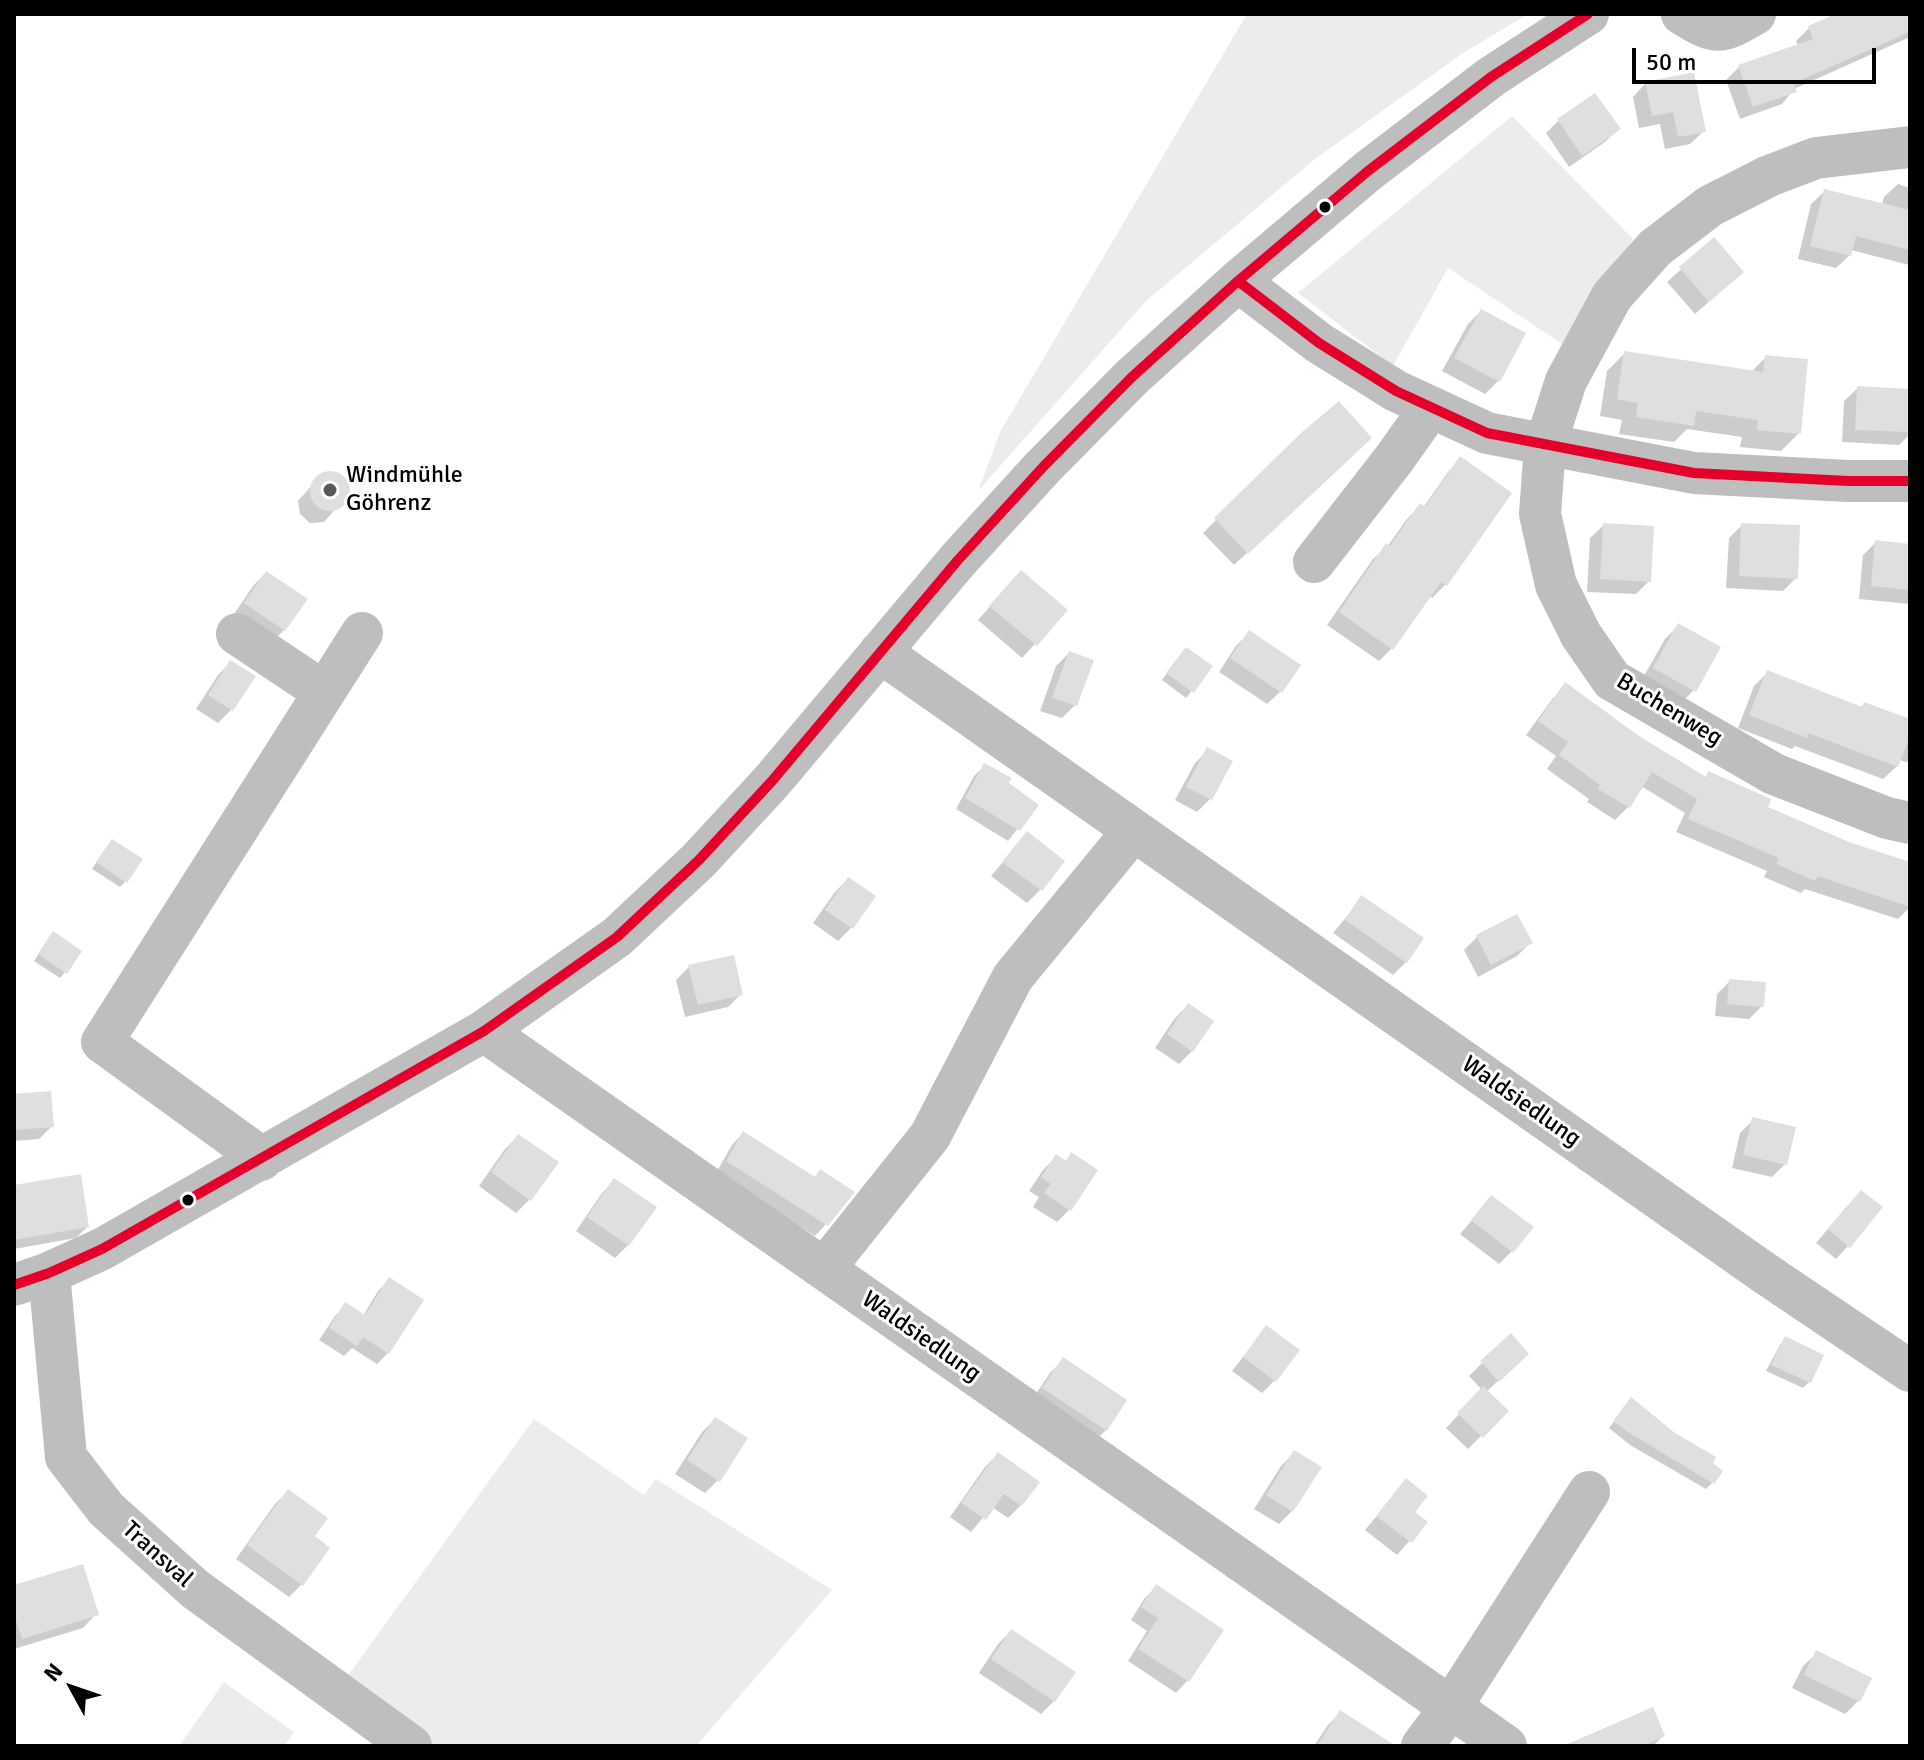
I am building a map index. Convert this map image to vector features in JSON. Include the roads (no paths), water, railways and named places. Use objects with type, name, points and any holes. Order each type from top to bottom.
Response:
[{"type":"street","points":[[32,1279],[102,1249],[484,1031],[617,937],[699,860],[772,781],[958,560],[1043,467],[1132,377],[1238,281],[1368,171],[1491,77],[1588,14]]},
{"type":"street","points":[[1682,14],[1705,28],[1727,30],[1755,14]]},
{"type":"street","name":"Buchenweg","points":[[1910,147],[1816,158],[1769,176],[1710,206],[1655,248],[1612,296],[1566,381],[1545,446],[1540,514],[1556,585],[1581,635],[1612,680],[1774,774],[1887,818],[1910,823]]},
{"type":"street","points":[[1238,281],[1319,343],[1396,391],[1487,433],[1694,473],[1910,481]]},
{"type":"street","points":[[1314,562],[1431,407]]},
{"type":"street","points":[[261,1160],[102,1042],[362,633]]},
{"type":"street","points":[[237,634],[324,692]]},
{"type":"street","name":"Waldsiedlung","points":[[880,652],[1766,1274],[1910,1371]]},
{"type":"street","points":[[824,1269],[930,1136],[1013,977],[1134,830]]},
{"type":"street","name":"Waldsiedlung","points":[[484,1031],[1506,1746]]},
{"type":"street","name":"Transval","points":[[32,1279],[66,1457],[106,1509],[195,1589],[411,1746]]},
{"type":"street","points":[[1422,1746],[1451,1707],[1589,1492]]},
{"type":"place","name":"Windmühle Göhrenz","points":[[330,490]]}]
